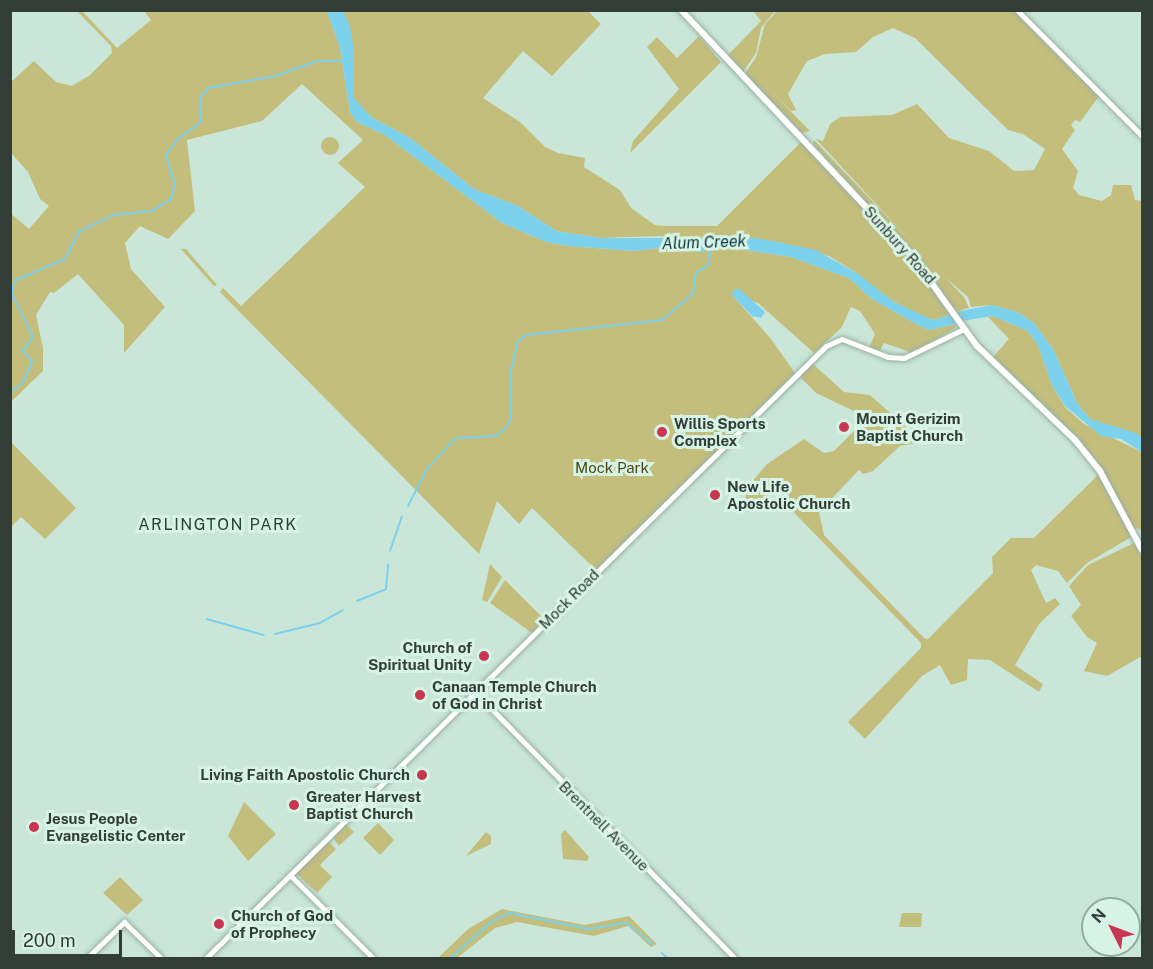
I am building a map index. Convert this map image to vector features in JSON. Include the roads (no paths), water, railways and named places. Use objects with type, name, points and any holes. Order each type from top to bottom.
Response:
[{"type":"main road","name":"Sunbury Road","points":[[681,10],[912,256],[947,302],[963,328],[1089,457],[1143,550]]},
{"type":"main road","points":[[1017,10],[1143,136]]},
{"type":"main road","name":"Mock Road","points":[[206,958],[829,343],[842,339],[888,357],[904,358],[963,328]]},
{"type":"main road","name":"Brentnell Avenue","points":[[475,692],[735,958]]},
{"type":"main road","points":[[290,875],[373,958]]},
{"type":"main road","points":[[87,958],[124,922],[161,958]]},
{"type":"water","name":"Alum Creek","points":[[327,11],[343,11],[350,26],[354,51],[354,98],[371,117],[410,138],[474,189],[518,206],[556,231],[600,238],[757,238],[816,250],[858,274],[894,302],[933,320],[950,315],[956,324],[929,330],[872,299],[849,278],[791,257],[727,247],[700,252],[668,247],[634,251],[569,246],[546,242],[502,223],[385,135],[357,122],[350,112],[340,48]]},
{"type":"water","points":[[738,288],[765,312],[761,318],[752,316],[734,297],[731,293]]},
{"type":"water","points":[[991,305],[1017,312],[1034,323],[1053,349],[1077,403],[1090,419],[1136,433],[1142,438],[1142,452],[1121,439],[1101,436],[1065,406],[1052,385],[1038,345],[1028,331],[993,316],[962,321],[956,312]]},
{"type":"waterway","points":[[10,392],[23,383],[32,362],[23,351],[33,337],[12,295],[14,281],[65,259],[79,232],[114,215],[152,211],[171,199],[175,185],[166,155],[177,140],[201,122],[201,97],[208,88],[276,76],[317,61],[342,61]]},
{"type":"waterway","name":"Alum Creek","points":[[408,506],[427,469],[456,438],[496,436],[505,429],[511,418],[511,370],[518,341],[527,335],[662,320],[693,294],[696,273],[709,265],[710,251]]},
{"type":"waterway","points":[[390,551],[402,517]]},
{"type":"waterway","points":[[357,601],[386,589],[388,565]]},
{"type":"waterway","points":[[275,634],[320,623],[343,610]]},
{"type":"waterway","points":[[207,619],[264,635]]},
{"type":"waterway","points":[[450,958],[490,923],[510,913],[588,929],[627,923],[653,944]]},
{"type":"waterway","points":[[662,953],[668,958]]},
{"type":"place","name":"Mount Gerizim Baptist Church","points":[[844,427]]},
{"type":"place","name":"Willis Sports Complex","points":[[662,432]]},
{"type":"place","name":"New Life Apostolic Church","points":[[715,495]]},
{"type":"place","name":"Church of Spiritual Unity","points":[[484,656]]},
{"type":"place","name":"Canaan Temple Church of God in Christ","points":[[420,695]]},
{"type":"place","name":"Living Faith Apostolic Church","points":[[422,775]]},
{"type":"place","name":"Greater Harvest Baptist Church","points":[[294,805]]},
{"type":"place","name":"Jesus People Evangelistic Center","points":[[34,827]]},
{"type":"place","name":"Church of God of Prophecy","points":[[219,924]]},
{"type":"district","name":"ARLINGTON PARK","points":[[218,525]]},
{"type":"park label","name":"Mock Park","points":[[612,468]]}]
